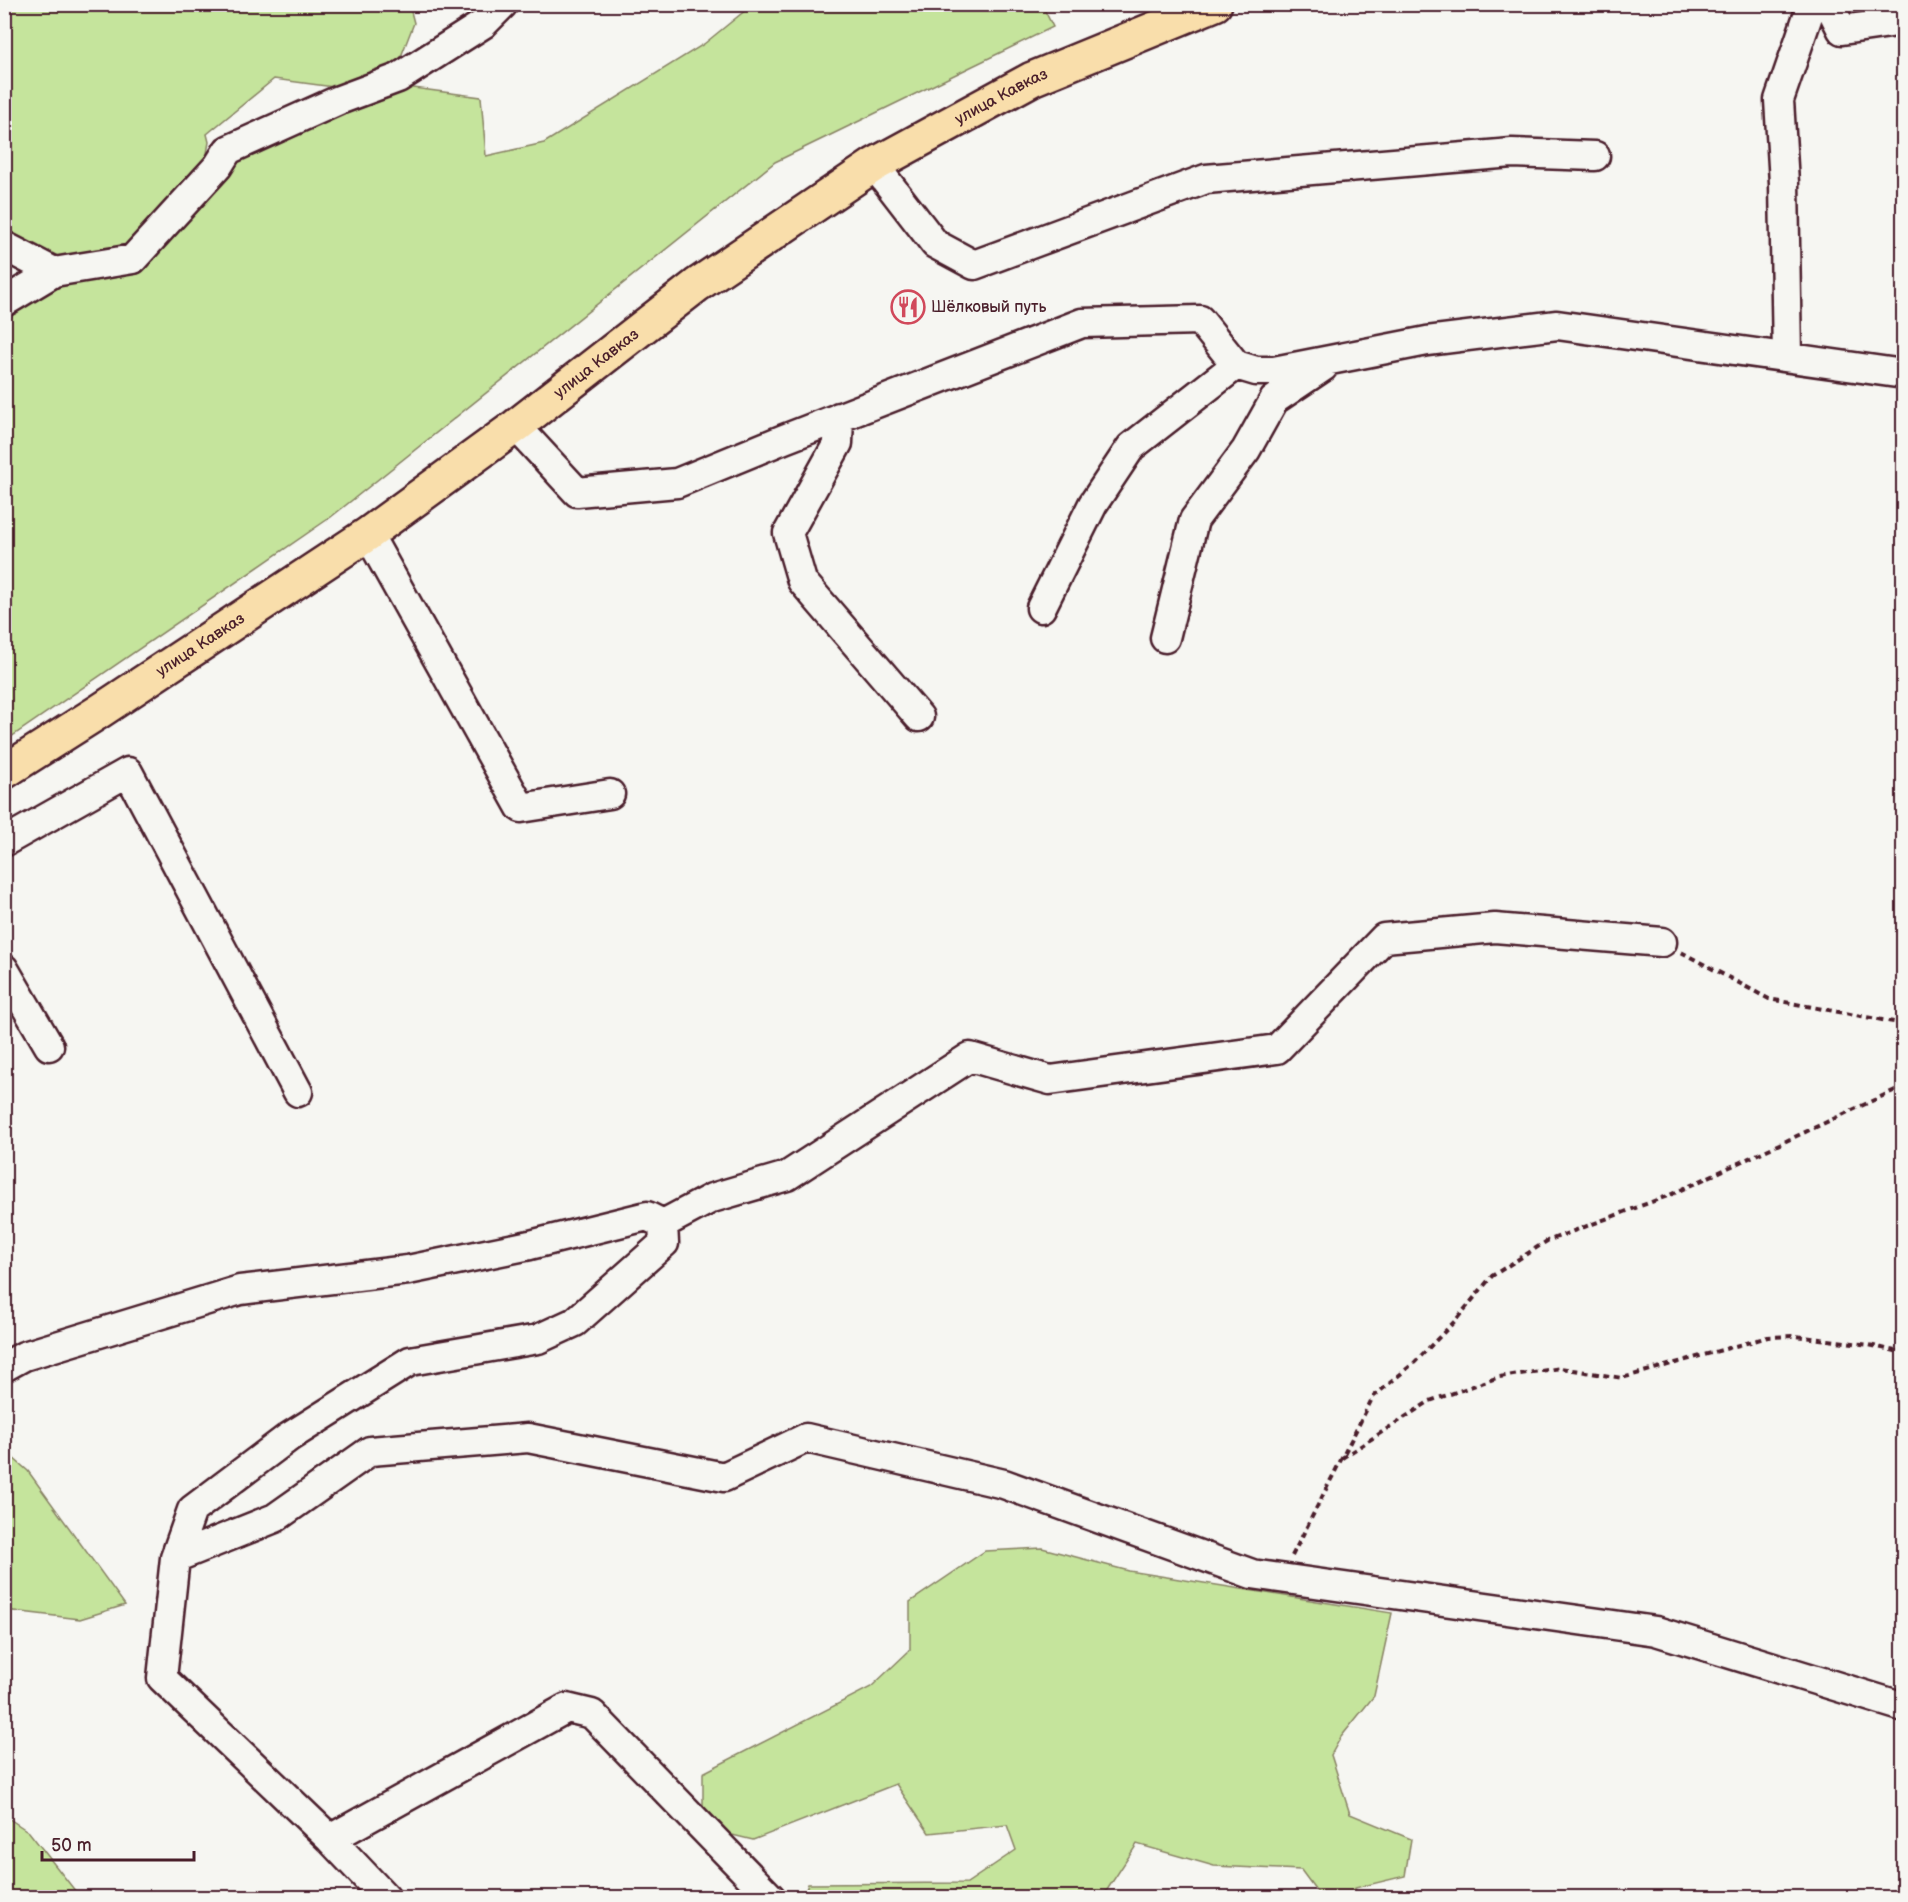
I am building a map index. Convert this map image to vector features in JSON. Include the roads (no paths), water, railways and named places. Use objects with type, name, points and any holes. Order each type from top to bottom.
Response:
[{"type":"highway","name":"улица Кавказ","points":[[4,772],[368,534],[516,426],[697,285],[874,165],[1032,80],[1215,4]]},
{"type":"street","points":[[1787,357],[1784,183],[1779,100],[1812,4]]},
{"type":"street","points":[[1829,4],[1842,30],[1904,21]]},
{"type":"street","points":[[4,302],[54,272],[133,259],[218,166],[228,150],[339,100],[398,78],[493,14]]},
{"type":"street","points":[[874,165],[934,244],[974,266],[1206,179],[1512,153],[1595,156]]},
{"type":"street","points":[[4,246],[54,272]]},
{"type":"street","points":[[516,426],[577,492],[676,483],[1082,323],[1200,320],[1236,364],[1256,370],[1274,371],[1427,341],[1557,325],[1904,374]]},
{"type":"street","points":[[1165,638],[1194,520],[1246,450],[1274,400],[1333,359]]},
{"type":"street","points":[[1041,608],[1093,504],[1131,447],[1236,364]]},
{"type":"street","points":[[839,417],[838,443],[788,533],[802,581],[919,717]]},
{"type":"street","points":[[368,534],[521,808],[610,794]]},
{"type":"street","points":[[4,842],[128,772],[298,1092]]},
{"type":"street","points":[[663,1224],[712,1198],[787,1176],[970,1057],[1050,1080],[1277,1048],[1384,938],[1495,928],[1662,942]]},
{"type":"street","points":[[4,969],[49,1046]]},
{"type":"street","points":[[4,1367],[24,1356],[240,1290],[408,1270],[530,1245],[647,1216],[663,1224]]},
{"type":"street","points":[[386,1898],[330,1839],[162,1678],[175,1558],[192,1510],[289,1437],[410,1361],[538,1339],[575,1322],[664,1243],[663,1224]]},
{"type":"street","points":[[175,1558],[276,1518],[370,1451],[528,1438],[724,1477],[806,1438],[1004,1484],[1252,1574],[1656,1630],[1904,1707]]},
{"type":"street","points":[[330,1839],[567,1708],[591,1714],[771,1898]]},
{"type":"place","name":"Шёлковый путь","points":[[908,307]]}]
